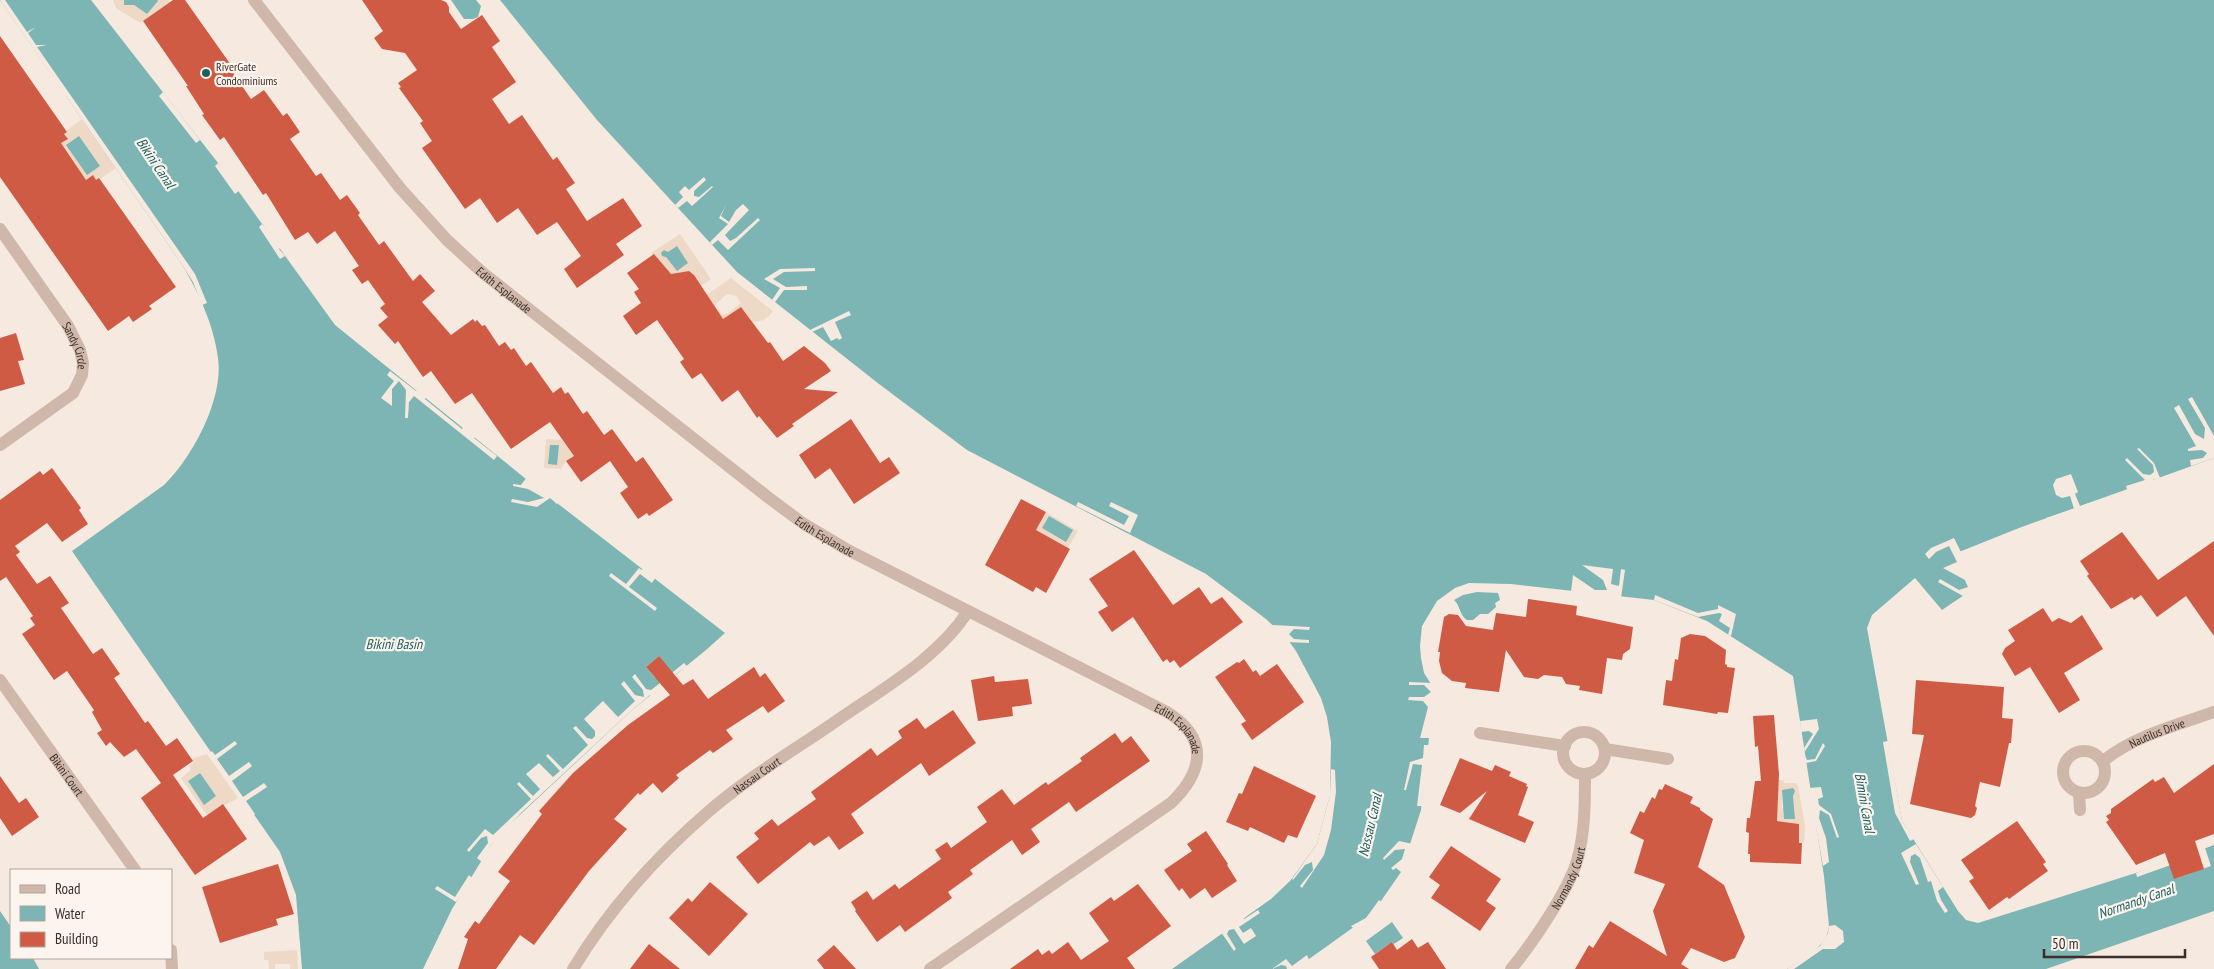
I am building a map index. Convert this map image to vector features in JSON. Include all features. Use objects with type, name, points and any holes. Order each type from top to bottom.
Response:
[{"type":"street","name":"Edith Esplanade","points":[[254,0],[400,188],[447,240],[481,271],[769,498],[804,524],[846,549],[1025,638],[1174,717],[1192,734],[1196,743],[1197,758],[1190,782],[1171,803],[930,969]]},
{"type":"street","name":"Sandy Circle","points":[[0,229],[68,326],[80,350],[83,363],[82,375],[73,393],[0,445]]},
{"type":"street","name":"Nassau Court","points":[[573,969],[595,936],[626,896],[686,831],[728,797],[930,655],[958,627],[968,611]]},
{"type":"street","name":"Bikini Court","points":[[0,680],[133,869]]},
{"type":"street","name":"Nautilus Drive","points":[[2103,762],[2116,751],[2132,743],[2214,712]]},
{"type":"street","points":[[1584,732],[1598,737],[1605,749],[1603,763],[1592,772],[1585,774],[1571,769],[1566,764],[1564,757],[1565,746],[1571,737],[1584,732]]},
{"type":"street","points":[[1480,733],[1565,746]]},
{"type":"street","points":[[1605,749],[1668,759]]},
{"type":"street","points":[[2085,750],[2098,756],[2103,762],[2105,776],[2102,783],[2091,792],[2080,792],[2069,788],[2065,782],[2063,767],[2066,760],[2077,751],[2085,750]]},
{"type":"street","name":"Normandy Court","points":[[1511,969],[1541,927],[1576,864],[1582,835],[1585,774]]},
{"type":"street","points":[[2080,792],[2080,810]]},
{"type":"shaded area","points":[[113,0],[124,0],[125,5],[134,5],[147,14],[157,0],[168,0],[170,3],[140,23],[116,8]]},
{"type":"shaded area","points":[[82,119],[116,168],[100,179],[96,180],[93,175],[86,180],[61,143],[68,139],[64,134],[66,131]]},
{"type":"shaded area","points":[[680,234],[711,279],[700,287],[694,275],[689,271],[671,274],[651,253]]},
{"type":"shaded area","points":[[731,278],[773,311],[764,320],[753,322],[741,307],[723,319],[706,295]],"holes":[[[727,294],[736,296],[741,303],[728,313],[723,315],[715,306]]]},
{"type":"shaded area","points":[[546,439],[563,440],[574,456],[566,461],[561,469],[544,468]]},
{"type":"shaded area","points":[[1046,512],[1078,531],[1068,548],[1036,530]]},
{"type":"shaded area","points":[[207,754],[238,798],[207,815],[181,778],[191,770],[189,766],[194,763],[191,759]]},
{"type":"shaded area","points":[[1777,780],[1783,780],[1784,783],[1796,783],[1805,826],[1804,843],[1794,843],[1794,831],[1799,831],[1799,824],[1777,821]],"holes":[[[1791,788],[1795,791],[1793,796],[1795,819],[1782,808],[1782,791]]]},
{"type":"shaded area","points":[[297,950],[298,969],[290,969],[290,964],[275,964],[275,969],[269,969],[268,960],[264,960],[264,952]]},
{"type":"water","name":"Bikini Basin","points":[[0,0],[91,0],[218,163],[335,325],[526,479],[725,633],[631,711],[507,827],[491,845],[452,909],[423,969],[302,969],[296,895],[280,852],[72,551],[164,485],[185,460],[204,427],[211,409],[219,374],[218,358],[213,333],[204,309],[181,263]]},
{"type":"water","points":[[124,0],[158,1],[147,14],[134,5],[124,5]]},
{"type":"water","points":[[451,0],[476,0],[481,6],[478,17],[464,19]]},
{"type":"water","points":[[500,0],[2214,0],[2214,458],[2019,528],[1954,554],[1970,591],[1942,610],[1915,578],[1872,615],[1867,628],[1902,821],[1958,911],[1966,920],[1978,923],[2161,865],[2214,845],[2214,911],[2046,969],[1787,969],[1819,946],[1827,934],[1829,926],[1824,876],[1793,676],[1707,621],[1654,600],[1511,584],[1469,583],[1455,588],[1437,601],[1422,626],[1421,658],[1424,673],[1431,684],[1429,738],[1421,810],[1401,872],[1372,914],[1295,969],[1172,969],[1271,899],[1290,881],[1317,844],[1330,795],[1331,742],[1327,717],[1321,698],[1296,651],[1288,640],[1266,619],[1206,574],[967,450],[879,384],[737,272],[597,120]]},
{"type":"water","points":[[79,136],[100,166],[87,175],[66,145]]},
{"type":"water","points":[[677,246],[688,263],[677,271],[661,253],[664,250],[668,252]]},
{"type":"water","points":[[550,445],[559,445],[557,465],[548,464]]},
{"type":"water","points":[[1049,516],[1073,530],[1066,542],[1042,528]]},
{"type":"water","points":[[1477,592],[1498,593],[1500,600],[1495,603],[1496,607],[1488,614],[1480,614],[1473,620],[1467,620],[1454,600],[1463,595]]},
{"type":"water","points":[[200,773],[216,796],[204,805],[188,781]]},
{"type":"water","points":[[1793,788],[1795,791],[1793,796],[1795,819],[1784,819],[1782,790]]},
{"type":"water","points":[[0,911],[10,926],[10,959],[34,959],[39,969],[0,969]]},
{"type":"water","points":[[1392,922],[1403,938],[1394,944],[1392,942],[1375,954],[1366,941]]},
{"type":"pier","points":[[0,0],[5,0],[27,32],[36,27],[28,33],[36,45],[47,45],[37,47],[195,274],[207,303],[202,305],[193,282],[181,263],[66,96],[63,97],[48,75],[50,73]]},
{"type":"pier","points":[[163,92],[200,140],[196,143],[159,96]]},
{"type":"pier","points":[[218,163],[240,190],[235,194],[215,166]]},
{"type":"pier","points":[[704,177],[706,180],[694,191],[694,196],[699,197],[713,187],[692,206],[687,201],[678,208],[675,205],[683,197],[679,192],[685,186],[689,190]]},
{"type":"pier","points":[[743,204],[749,210],[725,235],[730,241],[758,218],[760,220],[728,250],[718,240],[712,245],[710,242],[728,224],[719,218],[726,205],[721,216],[729,222],[736,210]]},
{"type":"pier","points":[[262,224],[281,247],[279,249],[285,256],[280,259],[259,227]]},
{"type":"pier","points":[[815,268],[815,271],[784,272],[773,279],[786,287],[807,286],[807,290],[784,290],[775,302],[772,300],[780,288],[764,279],[780,269]]},
{"type":"pier","points":[[849,311],[851,315],[835,322],[842,338],[839,340],[837,338],[831,341],[823,327],[812,332],[810,330]]},
{"type":"pier","points":[[390,371],[416,391],[418,390],[426,396],[425,399],[462,429],[464,427],[476,436],[474,438],[497,456],[494,460],[414,396],[409,402],[408,418],[405,418],[406,390],[399,381],[392,389],[392,406],[381,398],[394,381],[387,375]]},
{"type":"pier","points":[[2192,397],[2214,436],[2214,458],[2191,466],[2190,460],[2203,458],[2207,453],[2202,450],[2188,451],[2188,449],[2196,446],[2174,408],[2179,405],[2195,434],[2204,439],[2205,428],[2188,399]]},
{"type":"pier","points":[[2139,448],[2154,463],[2160,478],[2152,480],[2153,483],[2128,492],[2126,486],[2145,480],[2125,460],[2127,458],[2143,474],[2150,475],[2154,472],[2153,465],[2137,449]]},
{"type":"pier","points":[[2071,474],[2078,492],[2075,494],[2080,506],[2107,497],[2109,499],[2047,521],[2046,518],[2074,509],[2070,496],[2062,498],[2056,495],[2053,485],[2056,479]]},
{"type":"pier","points":[[527,477],[559,502],[557,504],[550,498],[537,507],[511,502],[512,499],[528,502],[544,498],[528,489],[513,486],[513,484],[521,485]]},
{"type":"pier","points":[[1078,502],[1124,525],[1129,516],[1109,506],[1111,502],[1138,515],[1130,533],[1076,506]]},
{"type":"pier","points":[[2040,521],[2041,523],[1957,556],[1972,590],[1963,596],[1938,582],[1940,579],[1959,590],[1968,587],[1965,580],[1943,568],[1957,562],[1949,546],[1936,552],[1929,559],[1925,554],[1931,548],[1954,538],[1961,552]]},
{"type":"pier","points":[[1582,565],[1613,569],[1611,584],[1619,586],[1621,569],[1625,570],[1621,598],[1571,592],[1573,575],[1595,590],[1607,590],[1603,580]]},
{"type":"pier","points":[[639,568],[642,570],[643,568],[656,577],[652,583],[640,574],[629,587],[657,608],[655,611],[609,576],[611,573],[626,584]]},
{"type":"pier","points":[[1655,595],[1698,613],[1718,609],[1718,605],[1736,614],[1731,636],[1728,635],[1730,628],[1719,621],[1722,614],[1698,617],[1654,600]]},
{"type":"pier","points":[[1273,625],[1310,627],[1309,630],[1294,629],[1289,634],[1294,639],[1309,640],[1309,643],[1286,642],[1272,628]]},
{"type":"pier","points":[[659,656],[668,676],[684,663],[687,666],[661,685],[663,687],[651,697],[650,695],[631,711],[522,812],[504,831],[505,833],[496,843],[494,842],[491,845],[482,862],[477,858],[488,843],[487,836],[481,838],[469,852],[467,850],[485,829],[493,835],[531,799],[517,784],[519,782],[533,796],[540,789],[526,774],[539,763],[553,777],[560,771],[546,756],[548,754],[563,769],[588,745],[573,728],[576,726],[587,738],[592,739],[595,736],[595,731],[584,719],[603,701],[618,717],[635,701],[621,684],[624,681],[635,695],[644,697],[643,690],[632,677],[635,674],[646,689],[651,690],[664,680],[659,674],[655,678],[646,667]]},
{"type":"pier","points":[[1409,682],[1433,683],[1430,738],[1420,738],[1428,707],[1423,701],[1408,700],[1409,697],[1424,697],[1431,692],[1424,685],[1409,685]]},
{"type":"pier","points":[[1817,719],[1819,729],[1805,752],[1804,748],[1813,734],[1809,731],[1801,732],[1800,721]]},
{"type":"pier","points":[[235,741],[237,744],[217,759],[229,776],[249,762],[252,766],[232,781],[243,797],[264,783],[267,787],[246,801],[255,814],[253,816],[210,753],[212,751],[215,755]]},
{"type":"pier","points":[[1888,741],[1902,821],[1914,839],[1910,841],[1895,813],[1883,742]]},
{"type":"pier","points":[[1823,743],[1825,746],[1816,761],[1806,763],[1805,755],[1807,760],[1815,759]]},
{"type":"pier","points":[[1424,745],[1429,745],[1422,806],[1417,806],[1422,765],[1413,764],[1406,790],[1404,790],[1410,762],[1423,758]]},
{"type":"pier","points":[[1331,769],[1335,770],[1336,792],[1331,830],[1324,855],[1302,888],[1300,886],[1313,870],[1312,862],[1305,865],[1292,879],[1317,844],[1330,795]]},
{"type":"pier","points":[[1821,787],[1823,797],[1818,799],[1819,805],[1831,814],[1839,837],[1837,838],[1829,815],[1820,810],[1819,818],[1826,838],[1829,862],[1823,866],[1809,788]]},
{"type":"pier","points":[[1399,841],[1413,844],[1404,871],[1401,872],[1396,868],[1393,870],[1391,868],[1402,859],[1405,849],[1395,850],[1384,860],[1383,858]]},
{"type":"pier","points":[[1916,844],[1943,887],[1938,891],[1948,911],[1945,913],[1937,901],[1931,881],[1928,882],[1920,858],[1915,854],[1911,856],[1910,862],[1919,884],[1916,885],[1901,853]]},
{"type":"pier","points":[[2205,848],[2211,866],[2177,878],[2196,856],[2137,877],[2136,873]]},
{"type":"pier","points":[[469,875],[472,878],[470,881],[472,882],[456,902],[435,889],[437,886],[455,897]]},
{"type":"pier","points":[[1379,900],[1383,903],[1374,916],[1355,930],[1351,926],[1366,918]]},
{"type":"pier","points":[[1258,910],[1260,913],[1239,927],[1243,933],[1251,928],[1256,936],[1244,944],[1234,929],[1229,930],[1227,934],[1236,949],[1234,951],[1221,932],[1243,917],[1244,919]]},
{"type":"pier","points":[[1835,925],[1843,931],[1844,942],[1835,949],[1823,949],[1794,969],[1787,969],[1820,946],[1828,933],[1829,926]]},
{"type":"pier","points":[[1307,955],[1310,962],[1299,969],[1287,969],[1286,966],[1281,965],[1272,969],[1286,959],[1292,966]]},
{"type":"building","points":[[173,0],[185,0],[231,65],[229,67],[251,99],[264,90],[283,116],[287,113],[300,132],[290,139],[316,176],[321,173],[340,200],[347,195],[360,213],[358,215],[379,245],[384,241],[413,281],[420,274],[435,291],[422,302],[451,335],[473,319],[475,322],[477,320],[482,326],[485,325],[499,346],[505,342],[511,350],[514,348],[526,366],[531,362],[553,393],[561,387],[565,394],[568,392],[583,414],[587,411],[604,435],[612,429],[636,462],[643,457],[673,500],[649,516],[647,513],[638,519],[620,493],[628,487],[610,461],[581,482],[566,461],[574,456],[550,422],[511,449],[472,393],[455,404],[431,371],[423,377],[398,341],[395,344],[378,325],[388,317],[380,308],[385,304],[368,280],[362,284],[352,270],[359,266],[335,231],[317,244],[308,232],[295,240],[266,193],[263,195],[224,137],[220,140],[202,115],[204,114],[186,86],[188,86],[143,21]]},
{"type":"building","points":[[362,0],[441,0],[446,2],[449,12],[461,29],[482,15],[500,41],[492,47],[516,82],[492,99],[509,124],[522,115],[553,160],[557,157],[575,183],[566,189],[587,221],[623,198],[642,226],[616,244],[624,255],[577,288],[564,269],[581,256],[557,222],[537,235],[518,208],[497,223],[480,198],[465,209],[422,148],[432,141],[420,123],[423,121],[399,88],[401,87],[398,83],[417,70],[405,53],[382,49],[374,38],[383,31]]},
{"type":"building","points":[[0,36],[67,132],[64,134],[68,139],[61,143],[86,180],[93,175],[96,180],[99,178],[176,287],[149,306],[152,309],[133,322],[129,316],[108,331],[0,177]]},
{"type":"building","points":[[654,254],[671,274],[689,271],[694,275],[723,319],[741,307],[783,361],[804,346],[825,363],[831,371],[804,389],[838,392],[792,424],[794,426],[777,438],[759,416],[757,418],[738,390],[722,402],[701,373],[692,379],[680,362],[684,359],[657,320],[636,335],[623,316],[641,303],[634,292],[639,289],[627,273]]},
{"type":"building","points":[[16,333],[24,360],[18,361],[25,384],[0,391],[0,338]]},
{"type":"building","points":[[851,419],[880,463],[889,457],[900,473],[854,504],[830,468],[815,479],[799,455]]},
{"type":"building","points":[[52,468],[81,508],[79,510],[88,524],[62,542],[47,523],[15,546],[20,552],[16,555],[37,584],[50,576],[69,603],[61,608],[93,654],[102,648],[120,674],[114,678],[145,723],[148,721],[166,746],[177,738],[193,761],[173,775],[203,818],[223,804],[247,839],[195,875],[141,798],[161,783],[136,749],[124,757],[110,742],[106,746],[97,733],[102,730],[92,712],[94,710],[67,671],[54,680],[22,634],[35,625],[30,618],[33,616],[6,577],[0,581],[0,500],[40,471],[43,475]]},
{"type":"building","points":[[1021,499],[1046,512],[1036,530],[1070,549],[1046,593],[1036,587],[1033,592],[985,565]]},
{"type":"building","points":[[2122,532],[2158,580],[2214,541],[2214,636],[2186,596],[2157,617],[2141,595],[2134,600],[2132,597],[2111,609],[2087,576],[2089,574],[2080,561]]},
{"type":"building","points":[[1134,550],[1173,605],[1199,587],[1211,604],[1222,597],[1243,622],[1180,668],[1174,660],[1170,663],[1167,659],[1163,662],[1133,617],[1112,632],[1098,612],[1108,606],[1089,579]]},
{"type":"building","points":[[1528,599],[1577,606],[1576,615],[1633,627],[1630,649],[1623,654],[1622,660],[1607,658],[1602,694],[1579,690],[1580,686],[1566,684],[1562,677],[1544,675],[1538,679],[1524,677],[1506,650],[1499,692],[1465,688],[1466,683],[1452,681],[1442,673],[1439,661],[1440,652],[1438,652],[1444,617],[1449,614],[1458,615],[1466,626],[1493,630],[1496,613],[1526,617]]},
{"type":"building","points":[[2043,608],[2052,622],[2059,618],[2071,623],[2082,615],[2103,649],[2064,673],[2080,700],[2059,713],[2030,667],[2015,676],[2002,654],[2005,648],[2015,641],[2008,630]]},
{"type":"building","points":[[1690,634],[1705,636],[1726,650],[1725,664],[1727,667],[1735,668],[1728,713],[1718,712],[1717,714],[1663,705],[1666,680],[1672,681],[1675,659],[1678,660],[1681,638]]},
{"type":"building","points":[[659,656],[683,685],[693,679],[708,699],[754,667],[760,677],[765,673],[785,701],[768,713],[763,706],[726,730],[733,739],[713,753],[710,750],[676,775],[679,778],[662,793],[653,783],[640,795],[638,793],[614,819],[627,829],[589,871],[534,945],[520,935],[496,969],[458,969],[468,939],[464,937],[475,921],[479,924],[510,881],[498,872],[542,814],[539,811],[573,773],[628,725],[670,695],[646,667]]},
{"type":"building","points":[[1244,659],[1253,672],[1256,670],[1260,676],[1277,664],[1304,702],[1252,740],[1241,724],[1246,721],[1215,677]]},
{"type":"building","points":[[994,676],[995,682],[1028,679],[1032,704],[1012,707],[1013,716],[978,721],[971,680]]},
{"type":"building","points":[[1916,680],[2004,687],[2002,718],[2013,719],[2011,743],[2009,743],[2000,787],[1980,782],[1975,806],[1977,808],[1975,815],[1971,818],[1910,804],[1924,735],[1912,734]]},
{"type":"building","points":[[953,710],[976,743],[929,776],[921,763],[851,814],[864,833],[839,850],[829,836],[814,846],[810,842],[758,884],[736,857],[759,839],[754,833],[772,819],[778,826],[816,799],[811,792],[871,748],[877,756],[902,738],[898,731],[917,718],[925,729]]},
{"type":"building","points":[[1774,715],[1779,774],[1777,821],[1799,824],[1799,843],[1802,843],[1801,864],[1750,862],[1750,854],[1748,854],[1749,833],[1746,832],[1747,818],[1750,818],[1755,781],[1761,781],[1758,746],[1755,747],[1753,716]]},
{"type":"building","points":[[1115,733],[1122,743],[1131,736],[1150,761],[1076,812],[1069,802],[1031,829],[1040,842],[1022,855],[1012,840],[970,870],[973,874],[948,892],[952,898],[905,932],[900,925],[877,942],[855,911],[851,902],[867,891],[873,900],[895,884],[899,889],[941,859],[935,850],[947,842],[951,848],[987,822],[977,807],[1002,789],[1014,805],[1046,782],[1048,785],[1082,761],[1080,758]]},
{"type":"building","points":[[1460,758],[1492,771],[1495,765],[1511,772],[1509,776],[1527,784],[1526,786],[1528,787],[1518,815],[1534,822],[1525,843],[1469,819],[1487,791],[1460,813],[1440,805]]},
{"type":"building","points":[[2214,764],[2214,834],[2195,841],[2204,869],[2174,879],[2165,853],[2136,865],[2106,822],[2109,820],[2106,816],[2111,813],[2111,809],[2153,779],[2155,782],[2164,777],[2174,793]]},
{"type":"building","points":[[1254,766],[1316,796],[1297,838],[1288,835],[1284,843],[1250,827],[1248,831],[1226,822],[1239,793],[1242,794]]},
{"type":"building","points":[[0,776],[19,803],[26,798],[39,817],[12,836],[0,818]]},
{"type":"building","points":[[1665,784],[1693,797],[1690,803],[1700,808],[1700,810],[1713,819],[1698,867],[1724,885],[1745,937],[1735,958],[1724,962],[1691,948],[1681,964],[1689,969],[1575,969],[1589,945],[1593,948],[1610,921],[1667,956],[1653,911],[1665,884],[1634,873],[1644,840],[1630,833],[1640,811],[1644,813],[1652,797],[1655,799],[1659,789],[1662,790]]},
{"type":"building","points":[[2017,821],[2046,862],[2043,864],[2048,871],[2009,899],[2007,897],[1989,910],[1969,881],[1974,878],[1961,860]]},
{"type":"building","points":[[1206,831],[1237,881],[1212,898],[1205,888],[1190,899],[1182,888],[1179,891],[1164,870],[1192,851],[1187,844]]},
{"type":"building","points":[[1451,846],[1501,879],[1486,901],[1496,908],[1480,931],[1431,898],[1440,885],[1429,877]]},
{"type":"building","points":[[278,864],[294,914],[276,919],[278,925],[220,943],[202,887]]},
{"type":"building","points":[[710,882],[748,914],[709,956],[669,918],[688,898],[692,902]]},
{"type":"building","points":[[1138,884],[1171,926],[1127,958],[1135,969],[1010,969],[1038,949],[1042,955],[1049,950],[1052,954],[1068,942],[1081,960],[1109,941],[1089,913],[1111,897],[1114,901]]},
{"type":"building","points":[[1412,939],[1418,948],[1428,942],[1446,969],[1379,969],[1371,957],[1392,942],[1397,950]]},
{"type":"building","points":[[649,944],[680,969],[630,969]]},
{"type":"building","points":[[834,945],[856,969],[824,969],[817,960]]},
{"type":"place","name":"RiverGate Condominiums","points":[[206,73]]},
{"type":"water label","name":"Bikini Canal","points":[[156,163]]},
{"type":"water label","name":"Bimini Canal","points":[[1865,803]]},
{"type":"water label","name":"Nassau Canal","points":[[1370,825]]},
{"type":"water label","name":"Normandy Canal","points":[[2136,901]]}]
